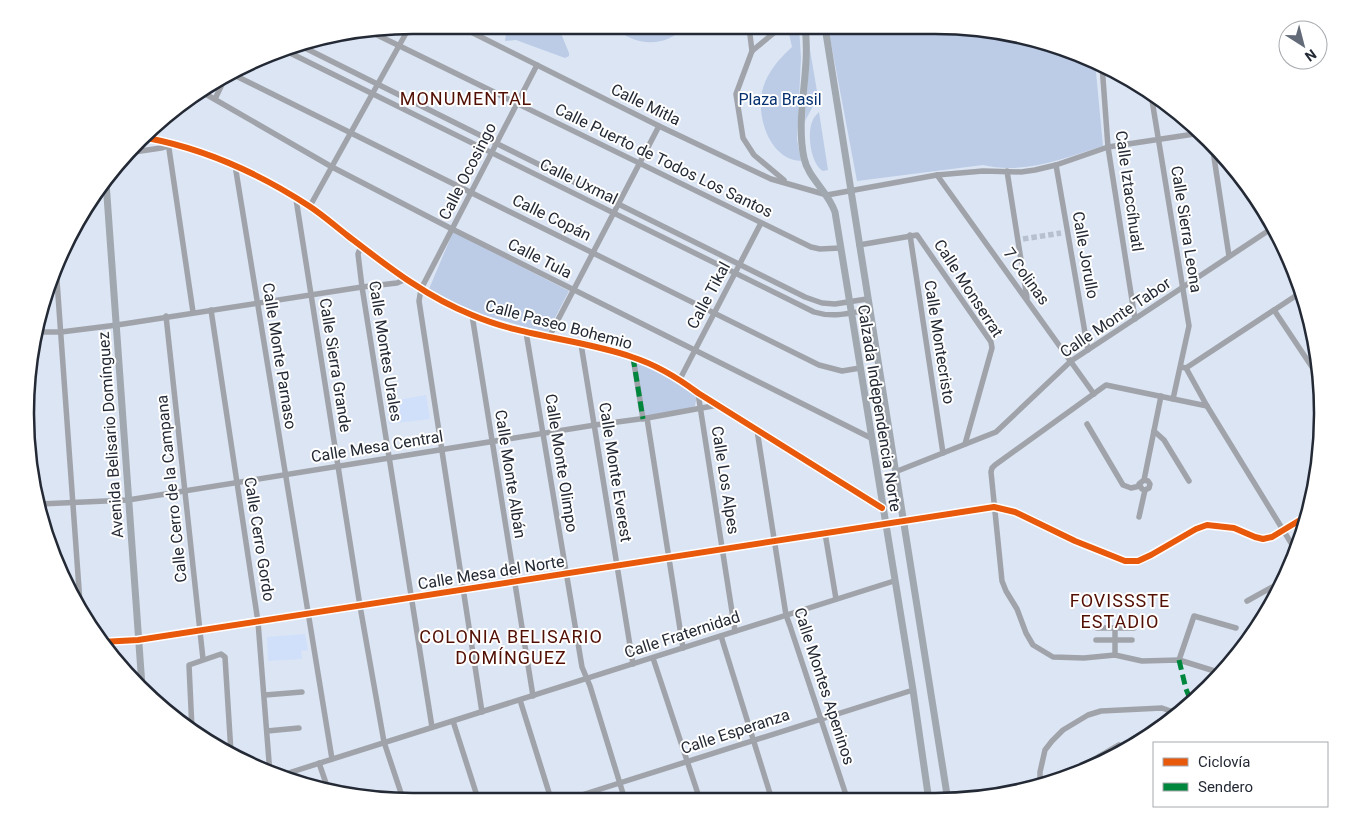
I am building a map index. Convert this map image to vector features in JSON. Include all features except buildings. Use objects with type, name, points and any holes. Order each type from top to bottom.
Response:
[{"type":"main road","name":"Calzada Independencia Norte","points":[[806,34],[807,43],[801,126],[804,154],[810,171],[827,195],[834,212],[913,690],[927,793]]},
{"type":"main road","name":"Calzada Independencia Norte","points":[[826,34],[946,793]]},
{"type":"main road","name":"Avenida Belisario Domínguez","points":[[107,190],[141,678]]},
{"type":"street","points":[[310,206],[405,34]]},
{"type":"street","name":"Calle Mitla","points":[[475,34],[659,126],[771,179],[827,195]]},
{"type":"street","points":[[749,34],[752,51],[736,94],[743,138],[754,155],[786,182]]},
{"type":"street","points":[[752,51],[773,34]]},
{"type":"street","name":"Calle Puerto de Todos Los Santos","points":[[379,36],[811,247],[820,249],[840,248]]},
{"type":"street","name":"Calle Uxmal","points":[[307,49],[805,297],[822,304],[867,299]]},
{"type":"street","name":"Calle Uxmal","points":[[292,54],[814,312],[824,315],[850,314],[869,310]]},
{"type":"street","name":"Calle Ocosingo","points":[[421,289],[537,65]]},
{"type":"street","name":"Calle Iztaccíhuatl","points":[[1103,73],[1108,147],[1135,319]]},
{"type":"street","name":"Calle Copán","points":[[238,77],[819,365],[842,371],[860,368]]},
{"type":"street","points":[[215,99],[221,87]]},
{"type":"street","name":"Calle Tula","points":[[208,95],[332,167],[871,438]]},
{"type":"street","name":"Calle Sierra Leona","points":[[1152,103],[1189,326],[1183,368],[1173,399]]},
{"type":"street","points":[[549,337],[659,126]]},
{"type":"street","points":[[827,195],[937,176],[984,171],[1028,171],[1056,165],[1108,147],[1192,134]]},
{"type":"street","name":"Calle Paseo Bohemio","points":[[151,139],[235,165],[310,206],[360,246],[406,279],[472,316],[526,332],[632,357],[659,368],[680,379],[698,393],[882,508]]},
{"type":"street","points":[[140,151],[170,144],[193,312]]},
{"type":"street","points":[[1214,157],[1230,256]]},
{"type":"street","name":"Calle Monte Parnaso","points":[[235,165],[332,759]]},
{"type":"street","name":"Calle Jorullo","points":[[1056,165],[1088,350]]},
{"type":"street","points":[[1007,171],[1020,239],[1027,299]]},
{"type":"street","name":"7 Colinas","points":[[937,176],[1094,394]]},
{"type":"street","name":"Calle Sierra Grande","points":[[296,199],[337,466],[384,742],[401,792]]},
{"type":"street","name":"Calle Tikal","points":[[680,379],[761,223]]},
{"type":"street","points":[[1061,233],[1068,232]]},
{"type":"street","name":"Calle Monte Tabor","points":[[894,472],[996,432],[1071,361],[1267,232]]},
{"type":"street","name":"Calle Montecristo","points":[[910,235],[943,453]]},
{"type":"street","name":"Calle Monserrat","points":[[859,245],[917,235],[992,345],[965,444]]},
{"type":"street","name":"Calle Montes Urales","points":[[360,246],[358,254],[362,287],[432,727]]},
{"type":"street","points":[[43,332],[61,332],[117,325],[257,302],[397,283],[406,279]]},
{"type":"street","points":[[57,283],[79,592]]},
{"type":"street","points":[[421,289],[419,301],[482,712]]},
{"type":"street","points":[[1291,543],[1183,368],[1295,296]]},
{"type":"street","name":"Calle Cerro Gordo","points":[[212,310],[258,622],[269,765]]},
{"type":"street","points":[[1274,310],[1311,366]]},
{"type":"street","name":"Calle Cerro de la Campana","points":[[166,316],[203,659]]},
{"type":"street","name":"Calle Monte Albán","points":[[472,316],[533,696]]},
{"type":"street","name":"Calle Monte Olimpo","points":[[526,332],[582,667],[623,793]]},
{"type":"street","name":"Calle Monte Everest","points":[[582,344],[633,664]]},
{"type":"street","points":[[632,357],[645,419],[683,648]]},
{"type":"street","points":[[1207,406],[1106,385],[992,468],[1002,581],[1033,645],[1053,656],[1084,658],[1115,655],[1142,661],[1179,660],[1214,671]]},
{"type":"street","name":"Calle Los Alpes","points":[[698,393],[735,631]]},
{"type":"street","points":[[1140,486],[1140,482],[1144,480],[1161,396]]},
{"type":"street","name":"Calle Mesa Central","points":[[45,504],[128,500],[595,425],[645,419],[718,405]]},
{"type":"street","points":[[1087,424],[1123,485],[1130,488],[1140,486]]},
{"type":"street","name":"Calle Montes Apeninos","points":[[757,430],[786,615],[845,793]]},
{"type":"street","points":[[1154,430],[1164,440],[1189,481]]},
{"type":"street","points":[[1139,517],[1146,490],[1150,484],[1148,480],[1144,480]]},
{"type":"street","points":[[1140,486],[1146,490]]},
{"type":"street","points":[[994,507],[1015,512],[1125,561],[1138,561],[1207,525],[1234,528],[1263,539],[1272,537],[1298,521]]},
{"type":"street","name":"Calle Mesa del Norte","points":[[110,642],[138,640],[258,622],[994,507]]},
{"type":"street","points":[[825,533],[836,599]]},
{"type":"street","name":"Calle Fraternidad","points":[[290,773],[894,581]]},
{"type":"street","points":[[1247,601],[1271,587]]},
{"type":"street","points":[[1179,660],[1194,616],[1236,628]]},
{"type":"street","points":[[1097,628],[1134,628]]},
{"type":"street","points":[[1115,628],[1115,655]]},
{"type":"street","points":[[720,636],[770,793]]},
{"type":"street","points":[[1096,640],[1132,640]]},
{"type":"street","points":[[191,721],[188,668],[192,663],[221,654],[225,657],[231,746]]},
{"type":"street","points":[[653,658],[698,793]]},
{"type":"street","name":"Calle Esperanza","points":[[588,793],[913,690]]},
{"type":"street","points":[[265,695],[302,692]]},
{"type":"street","points":[[520,700],[550,793]]},
{"type":"street","points":[[1041,778],[1040,772],[1045,750],[1063,730],[1088,714],[1101,711],[1162,708],[1171,711]]},
{"type":"street","points":[[453,721],[476,793]]},
{"type":"street","points":[[267,731],[299,728]]},
{"type":"street","points":[[320,763],[326,783]]},
{"type":"shaded area","points":[[426,395],[430,419],[389,424],[386,402]]},
{"type":"shaded area","points":[[305,634],[308,650],[301,651],[302,659],[268,661],[267,637]]},
{"type":"green space","points":[[506,34],[561,34],[569,56],[565,58],[516,40],[505,41]]},
{"type":"green space","points":[[623,34],[676,34],[658,42],[639,41]]},
{"type":"green space","name":"Plaza Brasil","points":[[789,34],[799,34],[801,58],[797,139],[801,161],[790,159],[780,153],[767,134],[761,110],[761,99],[765,82],[775,65],[792,47]]},
{"type":"green space","points":[[829,34],[935,34],[984,37],[1009,41],[1057,54],[1096,70],[1103,146],[1029,167],[998,168],[983,165],[857,181]]},
{"type":"green space","points":[[810,50],[818,97],[805,121]]},
{"type":"green space","points":[[819,112],[828,170],[823,171],[813,156],[810,141],[812,122]]},
{"type":"green space","points":[[453,232],[569,291],[547,333],[473,312],[429,289]]},
{"type":"green space","points":[[634,359],[662,371],[697,395],[695,406],[643,417]]},
{"type":"tunnel","points":[[1023,239],[1061,233]]},
{"type":"marked path","points":[[633,357],[643,419]]},
{"type":"marked path","points":[[1179,660],[1189,696]]},
{"type":"cycle path","points":[[151,139],[211,156],[271,183],[314,209],[407,280],[455,308],[511,328],[612,351],[659,368],[882,508]]},
{"type":"cycle path","points":[[110,642],[138,640],[994,507],[1015,512],[1075,541],[1125,561],[1138,561],[1196,529],[1207,525],[1234,528],[1263,539],[1272,537],[1298,521]]},
{"type":"district","name":"MONUMENTAL","points":[[466,99]]},
{"type":"district","name":"FOVISSSTE ESTADIO","points":[[1120,611]]},
{"type":"district","name":"COLONIA BELISARIO DOMÍNGUEZ","points":[[511,648]]}]
